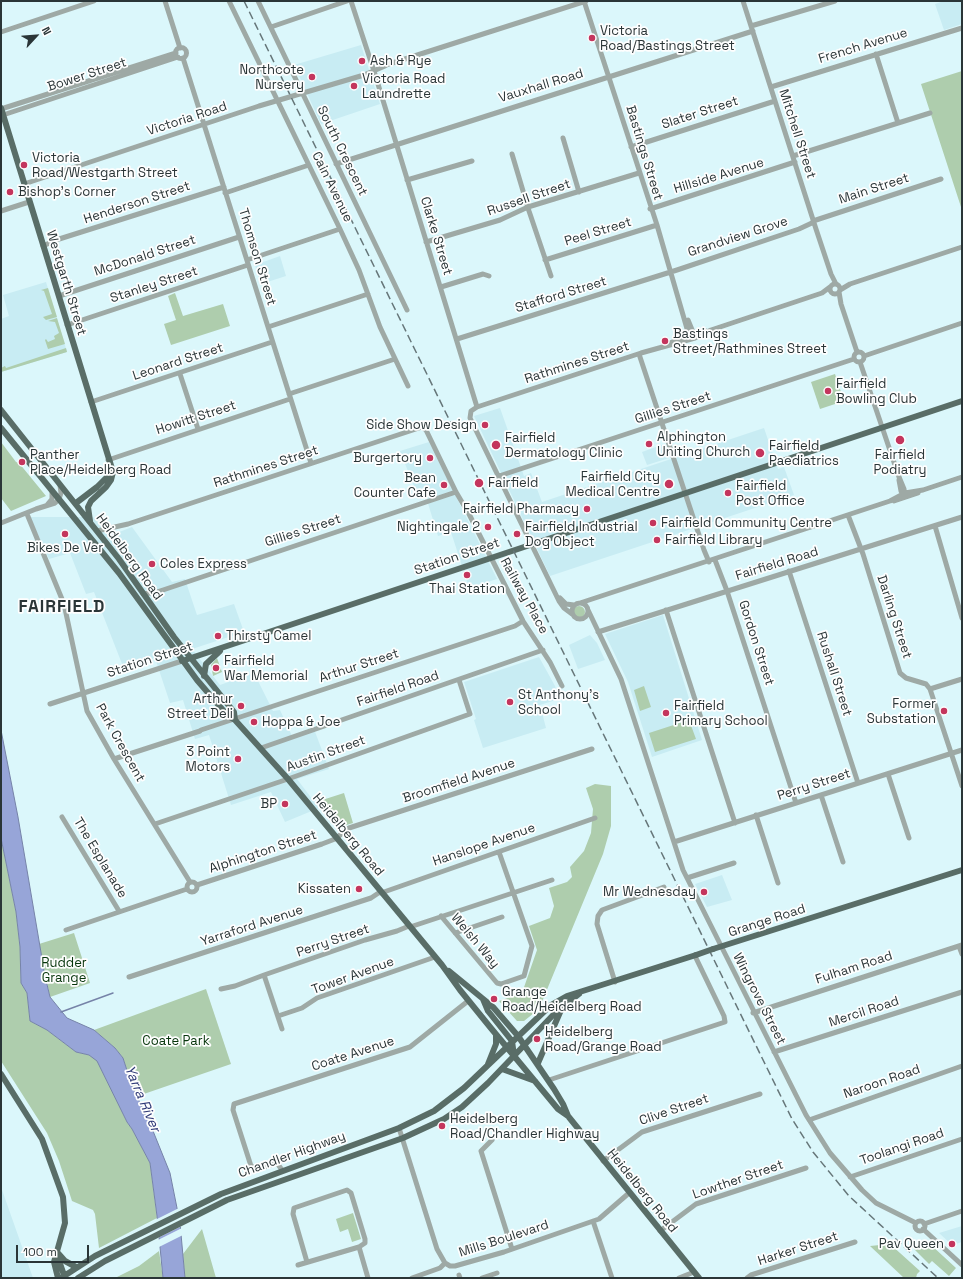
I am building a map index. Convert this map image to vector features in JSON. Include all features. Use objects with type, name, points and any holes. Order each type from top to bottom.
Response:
[{"type":"main road","name":"Westgarth Street","points":[[2,111],[109,462]]},
{"type":"main road","name":"Station Street","points":[[182,661],[962,401]]},
{"type":"main road","name":"Heidelberg Road","points":[[1,410],[90,521],[191,659],[234,712],[235,720]]},
{"type":"main road","name":"Heidelberg Road","points":[[1,428],[79,522],[119,573],[182,661],[224,712],[235,720],[288,779],[335,839],[442,965],[496,1035],[558,1109],[568,1116]]},
{"type":"main road","points":[[90,521],[88,507],[99,489],[109,478],[109,462]]},
{"type":"main road","points":[[44,480],[52,474]]},
{"type":"main road","points":[[79,522],[74,508],[76,503],[99,489]]},
{"type":"main road","points":[[204,676],[206,664],[210,659],[228,646]]},
{"type":"main road","name":"Grange Road","points":[[518,1036],[556,1001],[567,996],[615,982],[713,949],[962,870]]},
{"type":"main road","name":"Heidelberg Road","points":[[442,965],[498,1013],[525,1044],[549,1080],[568,1116],[699,1278]]},
{"type":"main road","points":[[457,977],[470,1000],[482,998],[488,1011],[512,1041],[514,1056]]},
{"type":"main road","name":"Grange Road","points":[[525,1044],[562,1006],[580,993]]},
{"type":"main road","points":[[538,1063],[562,1006]]},
{"type":"main road","points":[[487,1066],[496,1043],[496,1035]]},
{"type":"main road","name":"Chandler Highway","points":[[62,1277],[95,1256],[208,1200],[282,1170],[399,1128],[441,1106],[457,1094],[518,1036]]},
{"type":"main road","name":"Chandler Highway","points":[[78,1278],[96,1265],[209,1208],[256,1188],[403,1138],[433,1125],[453,1113],[472,1098],[525,1044]]},
{"type":"main road","points":[[502,1069],[535,1081]]},
{"type":"main road","points":[[1,1074],[42,1139],[63,1197],[65,1223],[56,1252],[54,1266],[62,1277]]},
{"type":"main road","points":[[56,1252],[65,1261],[76,1267]]},
{"type":"street","points":[[1,32],[94,1]]},
{"type":"street","points":[[165,1],[180,48],[179,56]]},
{"type":"street","name":"Cain Avenue","points":[[229,1],[340,229],[394,359],[408,386]]},
{"type":"street","name":"South Crescent","points":[[258,1],[407,310]]},
{"type":"street","points":[[271,27],[347,1]]},
{"type":"street","name":"Clarke Street","points":[[351,1],[477,407]]},
{"type":"street","name":"Victoria Road","points":[[24,184],[585,1]]},
{"type":"street","name":"Bastings Street","points":[[585,1],[650,209],[692,336]]},
{"type":"street","name":"Mitchell Street","points":[[743,1],[835,289],[857,352]]},
{"type":"street","name":"Vauxhall Road","points":[[336,164],[396,143],[609,77],[835,1]]},
{"type":"street","name":"French Avenue","points":[[771,87],[962,28]]},
{"type":"street","name":"Thomson Street","points":[[180,48],[186,51],[186,56],[179,56],[205,125],[272,342],[312,463]]},
{"type":"street","points":[[876,54],[898,123]]},
{"type":"street","name":"Bower Street","points":[[2,111],[179,56]]},
{"type":"street","name":"Slater Street","points":[[631,147],[775,101]]},
{"type":"street","points":[[793,156],[930,113]]},
{"type":"street","points":[[563,138],[579,192]]},
{"type":"street","points":[[512,154],[551,276]]},
{"type":"street","points":[[407,180],[472,160]]},
{"type":"street","name":"Hillside Avenue","points":[[650,209],[795,162]]},
{"type":"street","points":[[225,193],[309,165]]},
{"type":"street","name":"Russell Street","points":[[426,242],[500,220],[528,207],[639,172]]},
{"type":"street","name":"Main Street","points":[[814,223],[941,179]]},
{"type":"street","name":"Henderson Street","points":[[43,244],[224,187]]},
{"type":"street","points":[[1,211],[29,202]]},
{"type":"street","name":"Grandview Grove","points":[[670,270],[814,223]]},
{"type":"street","name":"Peel Street","points":[[545,260],[656,225]]},
{"type":"street","points":[[247,260],[340,229]]},
{"type":"street","name":"McDonald Street","points":[[59,296],[239,237]]},
{"type":"street","name":"Rathmines Street","points":[[498,476],[470,418],[471,411],[477,407],[962,247]]},
{"type":"street","name":"Stanley Street","points":[[67,325],[248,265]]},
{"type":"street","name":"Stafford Street","points":[[457,339],[670,270]]},
{"type":"street","points":[[441,287],[483,274],[489,276]]},
{"type":"street","points":[[268,327],[368,294]]},
{"type":"street","points":[[860,362],[863,360],[864,356],[962,323]]},
{"type":"street","name":"Leonard Street","points":[[91,402],[180,374],[272,342]]},
{"type":"street","points":[[864,356],[860,352],[857,352],[854,359],[860,362],[904,495]]},
{"type":"street","points":[[639,354],[707,562]]},
{"type":"street","name":"Howitt Street","points":[[109,462],[394,359]]},
{"type":"street","name":"Gillies Street","points":[[498,476],[854,359]]},
{"type":"street","points":[[180,374],[198,429]]},
{"type":"street","name":"Rathmines Street","points":[[97,531],[112,529],[418,428],[422,427],[426,430]]},
{"type":"street","name":"Railway Place","points":[[426,430],[456,492],[469,514],[523,621],[543,650],[562,686]]},
{"type":"street","points":[[498,476],[562,605],[575,618],[583,619],[587,616],[589,604],[599,597]]},
{"type":"street","points":[[558,596],[566,604],[574,605],[890,501],[898,500],[904,495],[914,496],[923,490],[962,477]]},
{"type":"street","points":[[1,523],[54,503],[59,499],[61,493],[60,484]]},
{"type":"street","points":[[46,505],[52,500],[52,490]]},
{"type":"street","name":"Gillies Street","points":[[143,594],[157,592],[456,492]]},
{"type":"street","name":"Park Crescent","points":[[26,514],[64,604],[82,693],[87,710],[114,760],[190,882]]},
{"type":"street","name":"Darling Street","points":[[850,515],[900,673],[906,678],[926,684],[930,689]]},
{"type":"street","name":"Fairfield Road","points":[[598,632],[962,517]]},
{"type":"street","points":[[935,526],[962,618]]},
{"type":"street","points":[[104,540],[112,529]]},
{"type":"street","name":"Gordon Street","points":[[717,559],[796,803]]},
{"type":"street","name":"Rushall Street","points":[[789,572],[858,783]]},
{"type":"street","points":[[149,602],[157,592]]},
{"type":"street","points":[[580,603],[588,609]]},
{"type":"street","points":[[572,614],[574,605]]},
{"type":"street","name":"Wingrove Street","points":[[588,609],[621,679],[687,878],[720,947],[809,1120],[830,1153],[850,1177],[876,1203],[916,1223]]},
{"type":"street","points":[[666,610],[735,823]]},
{"type":"street","name":"Wingrove Street","points":[[583,619],[591,623],[598,632]]},
{"type":"street","name":"Arthur Street","points":[[114,760],[515,626],[523,621]]},
{"type":"street","name":"Fairfield Road","points":[[261,748],[543,650]]},
{"type":"street","name":"Station Street","points":[[50,704],[182,661]]},
{"type":"street","points":[[962,678],[930,689],[962,786]]},
{"type":"street","name":"Austin Street","points":[[155,824],[288,779],[470,714],[458,680]]},
{"type":"street","name":"Broomfield Avenue","points":[[335,839],[353,827],[592,749]]},
{"type":"street","name":"Perry Street","points":[[674,842],[962,750]]},
{"type":"street","points":[[888,774],[909,838]]},
{"type":"street","points":[[821,795],[843,862]]},
{"type":"street","points":[[756,816],[778,883]]},
{"type":"street","name":"The Esplanade","points":[[62,817],[120,911]]},
{"type":"street","name":"Hanslope Avenue","points":[[381,892],[595,818]]},
{"type":"street","name":"Alphington Street","points":[[197,885],[335,839]]},
{"type":"street","points":[[499,852],[514,893]]},
{"type":"street","points":[[687,878],[734,863]]},
{"type":"street","name":"Perry Street","points":[[221,989],[235,986],[365,940],[397,931],[552,880]]},
{"type":"street","points":[[66,930],[187,889],[190,892],[194,891],[197,885],[195,882],[190,882],[187,885],[187,889]]},
{"type":"street","points":[[615,982],[597,924],[598,916],[602,910],[664,887]]},
{"type":"street","name":"Yarraford Avenue","points":[[129,977],[371,898],[381,892]]},
{"type":"street","name":"Welsh Way","points":[[441,916],[495,981],[499,984],[522,978],[526,971],[526,964],[532,946],[514,893]]},
{"type":"street","points":[[455,933],[502,917]]},
{"type":"street","points":[[961,946],[962,954]]},
{"type":"street","name":"Fulham Road","points":[[753,1012],[961,946]]},
{"type":"street","points":[[549,1080],[724,1023],[725,1021],[696,955]]},
{"type":"street","name":"Tower Avenue","points":[[278,1016],[302,1008],[317,998],[435,957]]},
{"type":"street","points":[[264,975],[282,1029]]},
{"type":"street","name":"Mercil Road","points":[[774,1052],[962,992]]},
{"type":"street","name":"Coate Avenue","points":[[282,1170],[280,1163],[257,1169],[250,1163],[233,1106],[236,1103],[410,1046],[470,1000]]},
{"type":"street","name":"Naroon Road","points":[[809,1120],[962,1066]]},
{"type":"street","name":"Clive Street","points":[[603,1161],[642,1132],[760,1094]]},
{"type":"street","name":"Mills Boulevard","points":[[399,1128],[437,1249],[445,1263],[455,1266],[512,1249],[598,1219],[629,1193]]},
{"type":"street","name":"Toolangi Road","points":[[850,1177],[962,1139]]},
{"type":"street","points":[[492,1140],[480,1151],[512,1249]]},
{"type":"street","name":"Lowther Street","points":[[660,1231],[696,1204],[806,1168]]},
{"type":"street","points":[[298,1265],[365,1243],[351,1192],[347,1190],[294,1208],[293,1214],[306,1262]]},
{"type":"street","points":[[962,1211],[924,1227],[916,1230],[915,1226],[916,1223],[920,1222],[924,1227],[962,1265]]},
{"type":"street","points":[[593,1221],[612,1278]]},
{"type":"street","name":"Harker Street","points":[[747,1278],[751,1275],[856,1242]]},
{"type":"street","points":[[359,1246],[368,1278]]},
{"type":"street","points":[[412,1278],[440,1268],[445,1263]]},
{"type":"street","points":[[679,1278],[694,1272]]},
{"type":"street","points":[[482,1278],[497,1273]]},
{"type":"shaded area","points":[[944,1],[962,1],[962,24],[944,30],[935,4]]},
{"type":"shaded area","points":[[361,45],[380,104],[321,124],[294,65]]},
{"type":"shaded area","points":[[280,256],[286,276],[261,284],[255,265]]},
{"type":"shaded area","points":[[46,282],[67,352],[1,372],[1,319],[9,316],[3,295]]},
{"type":"shaded area","points":[[500,408],[524,476],[531,473],[542,502],[764,428],[778,469],[784,467],[794,495],[550,576],[474,416]]},
{"type":"shaded area","points":[[429,442],[497,579],[469,588],[451,532],[438,536],[426,497],[419,499],[400,451]]},
{"type":"shaded area","points":[[664,444],[669,458],[647,465],[642,452]]},
{"type":"shaded area","points":[[30,517],[93,517],[109,536],[132,527],[172,582],[185,579],[197,615],[234,604],[244,632],[192,649],[220,685],[254,673],[273,711],[280,710],[292,736],[314,729],[329,769],[297,779],[319,808],[285,822],[271,792],[231,805],[209,735],[195,739],[183,700],[170,703],[155,658],[124,669],[94,592],[86,594],[70,553],[49,559]]},
{"type":"shaded area","name":"Fairfield Primary School","points":[[663,615],[702,740],[652,757],[628,682],[605,634]]},
{"type":"shaded area","points":[[590,635],[597,643],[605,660],[578,669],[569,645]]},
{"type":"shaded area","name":"St Anthony's School","points":[[539,657],[555,686],[559,699],[540,705],[546,728],[483,748],[474,720],[476,719],[464,682]]},
{"type":"shaded area","points":[[722,875],[732,900],[707,907],[695,884]]},
{"type":"shaded area","points":[[1,1187],[33,1278],[1,1278]]},
{"type":"shaded area","points":[[962,1226],[962,1242],[952,1245],[939,1233]]},
{"type":"green space","points":[[962,71],[962,207],[961,207],[921,84]]},
{"type":"green space","points":[[48,288],[57,317],[46,320],[43,317],[52,314],[44,291],[41,290]]},
{"type":"green space","points":[[175,293],[183,316],[223,304],[230,326],[171,345],[164,324],[176,320],[168,296]]},
{"type":"green space","points":[[57,318],[65,344],[48,349],[45,340],[46,339],[48,342],[55,339],[54,336],[59,333],[55,322],[48,321]]},
{"type":"green space","points":[[66,348],[67,352],[1,372],[1,368],[5,366],[6,368]]},
{"type":"green space","name":"Fairfield Bowling Club","points":[[835,374],[844,401],[820,409],[811,382]]},
{"type":"green space","points":[[1,442],[16,462],[19,463],[46,496],[11,511],[1,498]]},
{"type":"green space","points":[[579,606],[583,608],[585,612],[583,616],[579,618],[575,616],[573,612],[575,608]]},
{"type":"green space","points":[[217,658],[222,672],[213,676],[211,665]]},
{"type":"green space","points":[[644,686],[651,707],[640,711],[634,690]]},
{"type":"green space","points":[[689,720],[696,739],[655,752],[649,733]]},
{"type":"green space","points":[[595,784],[611,786],[611,826],[603,854],[539,1009],[524,1021],[517,1021],[499,1001],[522,993],[537,950],[529,926],[550,918],[554,906],[549,888],[567,882],[572,877],[570,867],[584,851],[591,833],[593,809],[586,788]]},
{"type":"green space","points":[[344,793],[353,823],[337,828],[316,802]]},
{"type":"green space","points":[[1,838],[16,912],[20,947],[21,983],[27,993],[30,1021],[47,1030],[76,1052],[89,1055],[97,1060],[127,1122],[150,1163],[157,1218],[99,1248],[95,1214],[93,1210],[72,1201],[59,1161],[47,1133],[1,1061]]},
{"type":"green space","name":"Rudder Grange","points":[[74,933],[90,983],[50,997],[39,944]]},
{"type":"green space","name":"Coate Park","points":[[206,989],[231,1064],[138,1096],[132,1086],[123,1058],[115,1048],[94,1030]]},
{"type":"green space","points":[[353,1213],[361,1239],[352,1242],[348,1229],[340,1232],[336,1219]]},
{"type":"green space","points":[[202,1229],[216,1278],[185,1278],[183,1254]]},
{"type":"green space","points":[[925,1243],[930,1244],[956,1268],[949,1276],[932,1261],[929,1264],[911,1246],[918,1246]]},
{"type":"green space","points":[[890,1244],[920,1271],[916,1278],[904,1278],[870,1246]]},
{"type":"green space","points":[[159,1251],[163,1278],[115,1278],[139,1266]]},
{"type":"water","points":[[1,730],[50,997],[67,1018],[94,1030],[115,1048],[123,1058],[132,1086],[151,1126],[170,1173],[180,1223],[185,1278],[163,1278],[150,1163],[127,1122],[97,1061],[89,1055],[76,1052],[47,1030],[30,1021],[27,993],[21,983],[20,947],[16,912],[1,838]]},
{"type":"pier","points":[[179,1208],[182,1226],[156,1239],[155,1220]]},
{"type":"pier","points":[[182,1228],[183,1235],[157,1248],[156,1241]]},
{"type":"waterway","points":[[61,1012],[113,993]]},
{"type":"railway","points":[[244,1],[792,1119],[813,1152],[849,1196],[938,1278]]},
{"type":"place","name":"Victoria Road/Bastings Street","points":[[592,38]]},
{"type":"place","name":"Ash & Rye","points":[[362,61]]},
{"type":"place","name":"Northcote Nursery","points":[[312,77]]},
{"type":"place","name":"Victoria Road Laundrette","points":[[354,86]]},
{"type":"place","name":"Victoria Road/Westgarth Street","points":[[24,165]]},
{"type":"place","name":"Bishop's Corner","points":[[10,192]]},
{"type":"place","name":"Bastings Street/Rathmines Street","points":[[665,341]]},
{"type":"place","name":"Fairfield Bowling Club","points":[[828,391]]},
{"type":"place","name":"Side Show Design","points":[[485,425]]},
{"type":"place","name":"Fairfield Podiatry","points":[[900,440]]},
{"type":"place","name":"Alphington Uniting Church","points":[[649,444]]},
{"type":"place","name":"Fairfield Dermatology Clinic","points":[[496,445]]},
{"type":"place","name":"Fairfield Paediatrics","points":[[760,453]]},
{"type":"place","name":"Burgertory","points":[[430,458]]},
{"type":"place","name":"Panther Place/Heidelberg Road","points":[[22,462]]},
{"type":"place","name":"Fairfield","points":[[479,483]]},
{"type":"place","name":"Fairfield City Medical Centre","points":[[669,484]]},
{"type":"place","name":"Bean Counter Cafe","points":[[444,485]]},
{"type":"place","name":"Fairfield Post Office","points":[[728,493]]},
{"type":"place","name":"Fairfield Pharmacy","points":[[587,509]]},
{"type":"place","name":"Fairfield Community Centre","points":[[653,523]]},
{"type":"place","name":"Nightingale 2","points":[[488,527]]},
{"type":"place","name":"Bikes De Ver","points":[[65,534]]},
{"type":"place","name":"Fairfield Industrial Dog Object","points":[[517,534]]},
{"type":"place","name":"Fairfield Library","points":[[657,540]]},
{"type":"place","name":"Coles Express","points":[[152,564]]},
{"type":"place","name":"Thai Station","points":[[467,575]]},
{"type":"place","name":"Thirsty Camel","points":[[218,636]]},
{"type":"place","name":"Fairfield War Memorial","points":[[216,668]]},
{"type":"place","name":"St Anthony's School","points":[[510,702]]},
{"type":"place","name":"Arthur Street Deli","points":[[241,706]]},
{"type":"place","name":"Former Substation","points":[[944,711]]},
{"type":"place","name":"Fairfield Primary School","points":[[666,713]]},
{"type":"place","name":"Hoppa & Joe","points":[[254,722]]},
{"type":"place","name":"3 Point Motors","points":[[238,759]]},
{"type":"place","name":"BP","points":[[285,804]]},
{"type":"place","name":"Kissaten","points":[[359,889]]},
{"type":"place","name":"Mr Wednesday","points":[[704,892]]},
{"type":"place","name":"Grange Road/Heidelberg Road","points":[[494,999]]},
{"type":"place","name":"Heidelberg Road/Grange Road","points":[[537,1039]]},
{"type":"place","name":"Heidelberg Road/Chandler Highway","points":[[442,1126]]},
{"type":"place","name":"Pav Queen","points":[[952,1244]]},
{"type":"district","name":"FAIRFIELD","points":[[62,607]]},
{"type":"water label","name":"Yarra River","points":[[142,1099]]}]
